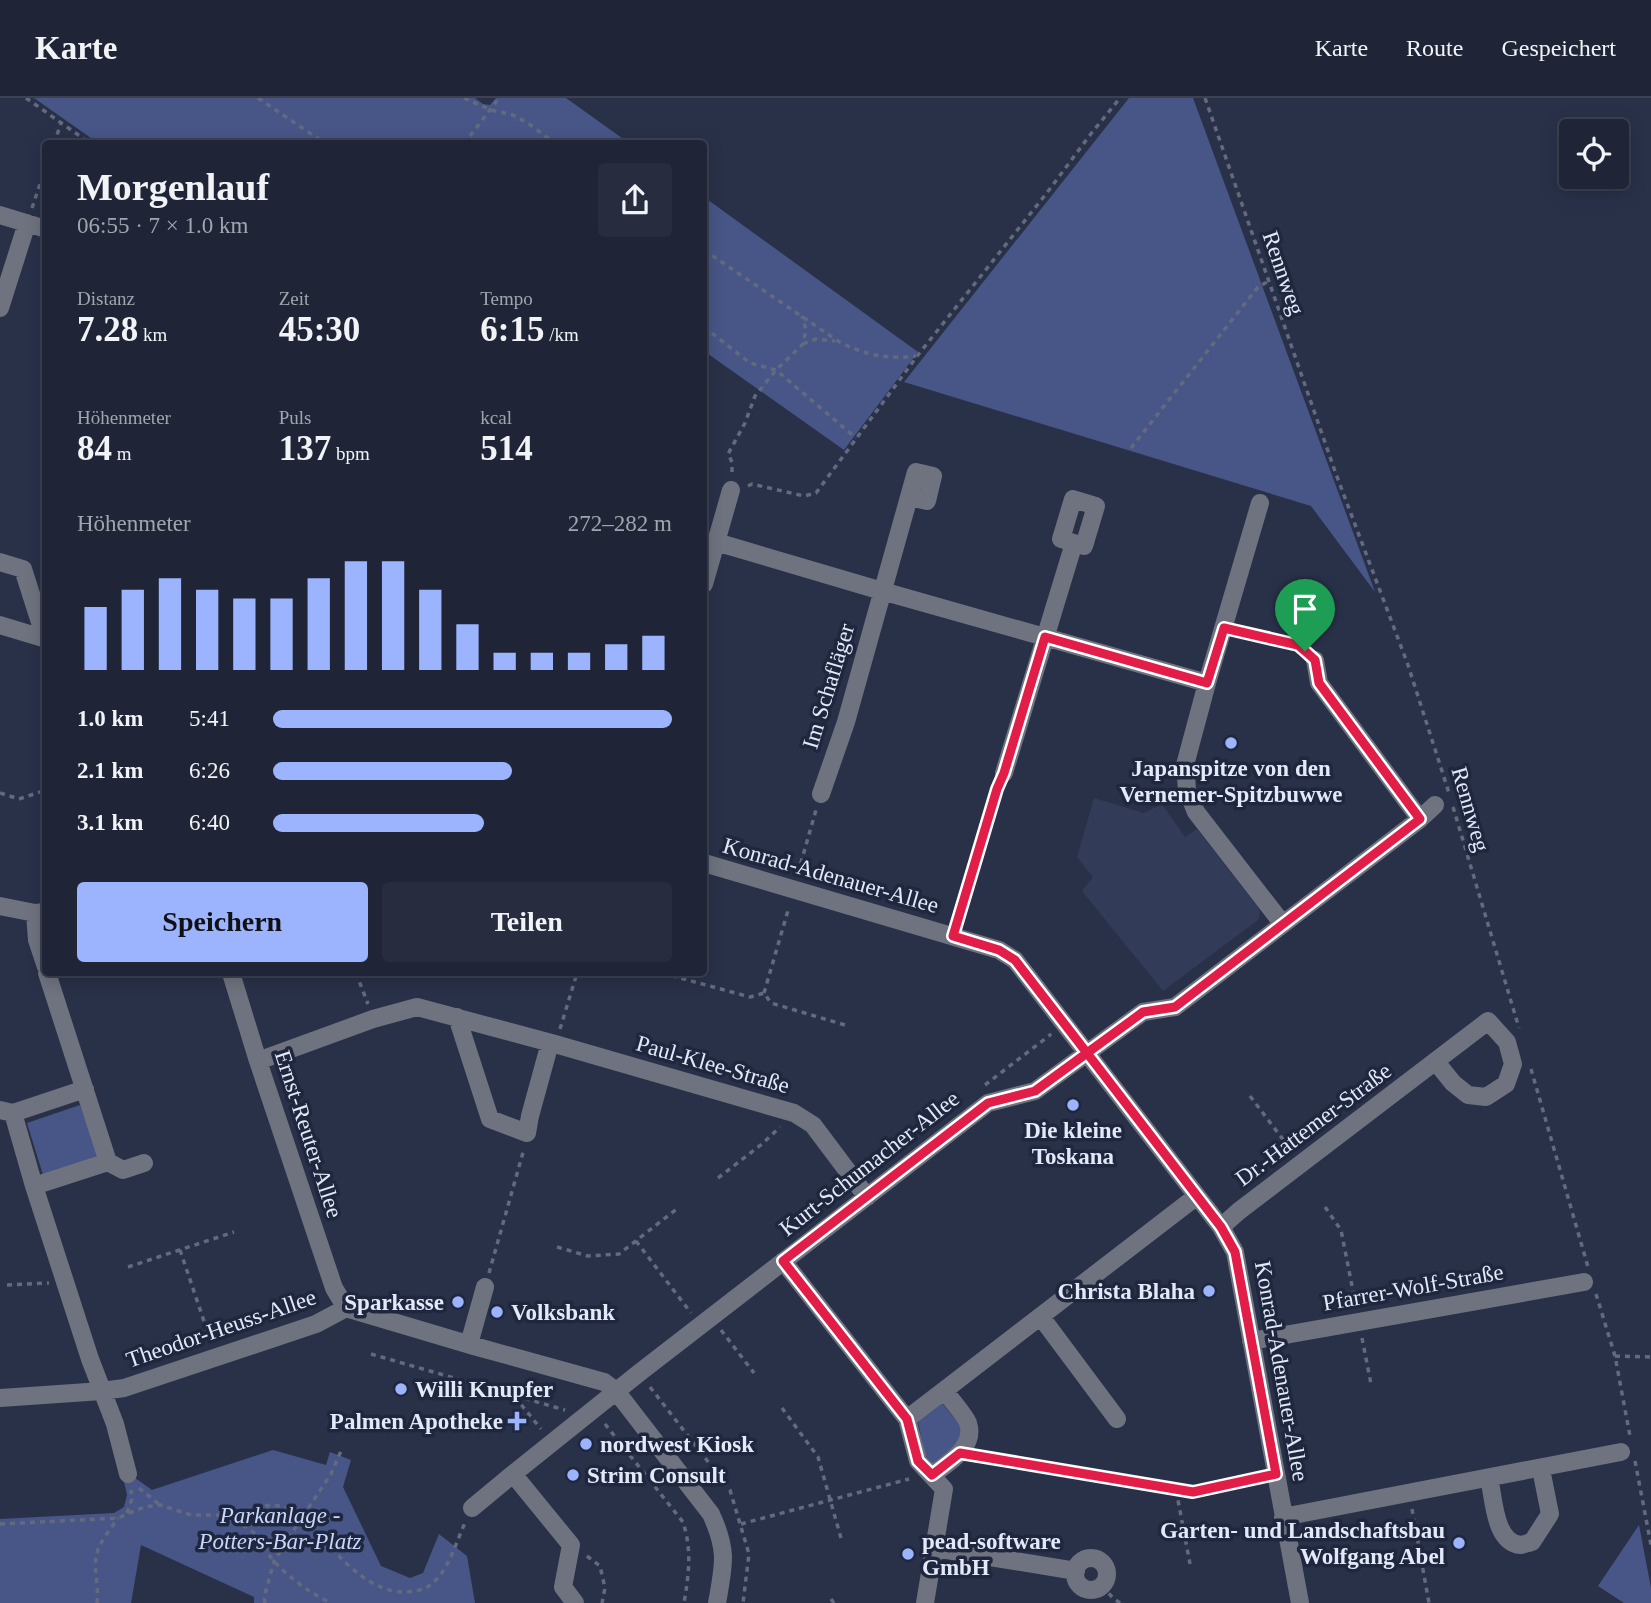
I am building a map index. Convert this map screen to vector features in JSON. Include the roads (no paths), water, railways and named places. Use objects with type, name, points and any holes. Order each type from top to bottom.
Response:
[{"type":"street","points":[[0,215],[42,228]]},
{"type":"street","points":[[0,308],[27,223]]},
{"type":"street","points":[[707,574],[731,490]]},
{"type":"street","name":"Im Schafläger","points":[[821,794],[846,722],[909,496]]},
{"type":"street","points":[[1260,503],[1185,765],[1187,790],[1196,812],[1282,923]]},
{"type":"street","points":[[716,542],[1207,683]]},
{"type":"street","points":[[1004,773],[1074,543]]},
{"type":"street","points":[[0,562],[23,569],[42,629]]},
{"type":"street","points":[[0,625],[42,638]]},
{"type":"street","points":[[1315,660],[1319,683],[1420,819]]},
{"type":"street","name":"Kurt-Schumacher-Allee","points":[[472,1508],[584,1416],[988,1103],[1035,1091],[1143,1012],[1175,1007],[1435,805]]},
{"type":"street","name":"Konrad-Adenauer-Allee","points":[[707,864],[999,950],[1015,960],[1221,1227],[1235,1252],[1300,1603]]},
{"type":"street","points":[[0,906],[40,912],[37,940],[42,955]]},
{"type":"street","points":[[48,976],[108,1162],[123,1170],[144,1164]]},
{"type":"street","name":"Ernst-Reuter-Allee","points":[[232,976],[334,1287],[346,1308]]},
{"type":"street","name":"Paul-Klee-Straße","points":[[258,1061],[373,1019],[417,1007],[794,1113],[813,1125],[867,1196]]},
{"type":"street","points":[[457,1017],[490,1119],[527,1133],[553,1044]]},
{"type":"street","name":"Dr.-Hattemer-Straße","points":[[1221,1227],[1489,1021],[1507,1042],[1513,1064],[1506,1084],[1486,1097],[1468,1095],[1452,1083],[1436,1062]]},
{"type":"street","points":[[85,1089],[6,1112],[34,1186],[90,1359],[115,1424],[129,1477]]},
{"type":"street","points":[[34,1186],[108,1162]]},
{"type":"street","points":[[907,1419],[1196,1196]]},
{"type":"street","points":[[783,1261],[907,1419],[918,1461],[944,1489],[925,1603]]},
{"type":"street","name":"Pfarrer-Wolf-Straße","points":[[1251,1341],[1589,1281]]},
{"type":"street","points":[[469,1344],[485,1287]]},
{"type":"street","name":"Theodor-Heuss-Allee","points":[[0,1398],[124,1388],[316,1324],[346,1308],[604,1382],[616,1391],[711,1514],[724,1548],[717,1603]]},
{"type":"street","points":[[1041,1317],[1117,1419]]},
{"type":"street","points":[[932,1475],[960,1453],[968,1440],[968,1423],[945,1391]]},
{"type":"street","points":[[1283,1517],[1629,1451]]},
{"type":"street","points":[[1489,1478],[1499,1528],[1506,1539],[1521,1545],[1532,1542],[1550,1514],[1541,1469]]},
{"type":"street","points":[[513,1474],[571,1545],[563,1587],[575,1603]]},
{"type":"street","points":[[935,1548],[1076,1571],[1086,1559],[1097,1559],[1105,1565],[1107,1576],[1102,1586]]},
{"type":"place","name":"Japanspitze von den Vernemer-Spitzbuwwe","points":[[1231,743]]},
{"type":"place","name":"Die kleine Toskana","points":[[1073,1105]]},
{"type":"place","name":"Christa Blaha","points":[[1209,1291]]},
{"type":"place","name":"Sparkasse","points":[[458,1302]]},
{"type":"place","name":"Volksbank","points":[[497,1312]]},
{"type":"place","name":"Willi Knupfer","points":[[401,1389]]},
{"type":"place","name":"Palmen Apotheke","points":[[517,1421]]},
{"type":"place","name":"nordwest Kiosk","points":[[586,1444]]},
{"type":"place","name":"Strim Consult","points":[[573,1475]]},
{"type":"place","name":"Garten- und Landschaftsbau Wolfgang Abel","points":[[1459,1543]]},
{"type":"place","name":"pead-software GmbH","points":[[908,1554]]},
{"type":"park label","name":"Parkanlage - Potters-Bar-Platz","points":[[280,1528]]}]
